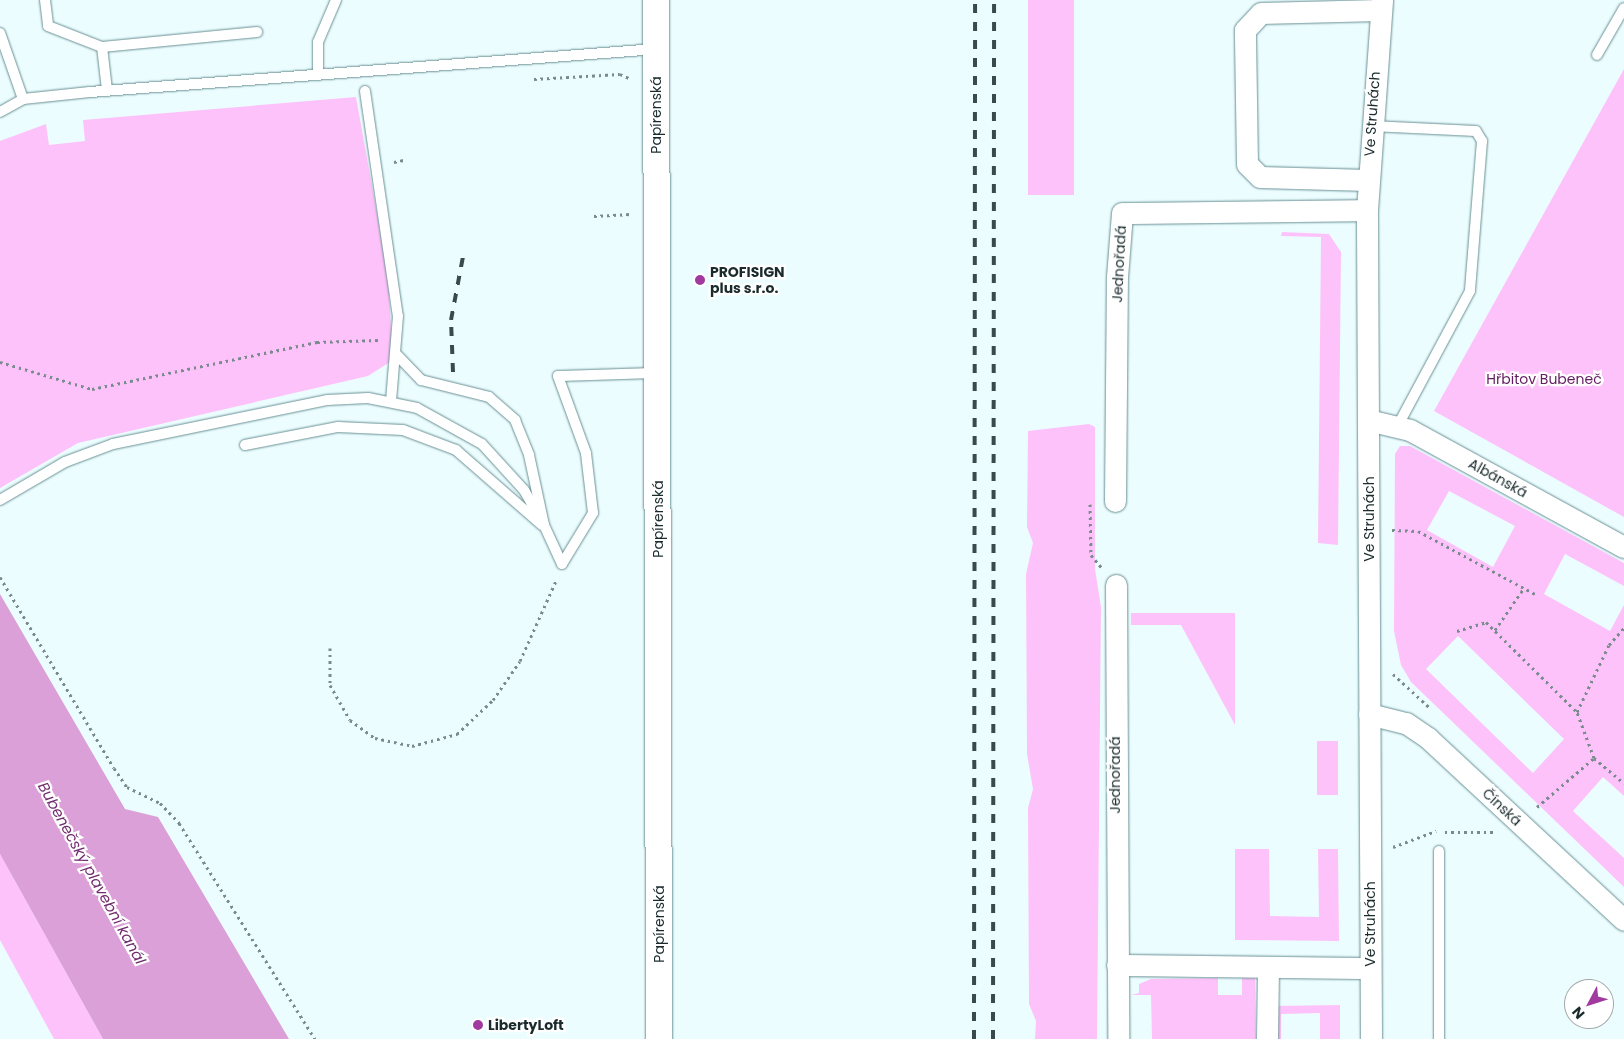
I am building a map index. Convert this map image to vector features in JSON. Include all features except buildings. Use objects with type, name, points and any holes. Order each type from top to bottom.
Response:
[{"type":"street","name":"Papírenská","points":[[656,0],[659,1039]]},
{"type":"street","name":"Ve Struhách","points":[[1371,1039],[1368,180],[1380,5]]},
{"type":"street","points":[[1368,180],[1260,177],[1247,164],[1245,30],[1261,13],[1380,5]]},
{"type":"street","name":"Jednořadá","points":[[1116,501],[1117,277],[1122,213],[1368,210]]},
{"type":"street","name":"Albánská","points":[[1368,420],[1398,425],[1624,547]]},
{"type":"street","name":"Jednořadá","points":[[1116,585],[1118,1039]]},
{"type":"street","name":"Čínská","points":[[1369,714],[1406,723],[1422,733],[1624,920]]},
{"type":"street","points":[[1117,965],[1370,968]]},
{"type":"street","points":[[1267,1039],[1268,967]]},
{"type":"lane","points":[[45,0],[48,26],[102,47],[257,32]]},
{"type":"lane","points":[[318,74],[318,42],[336,0]]},
{"type":"lane","points":[[1598,55],[1624,8]]},
{"type":"lane","points":[[0,33],[23,99]]},
{"type":"lane","points":[[102,47],[107,90]]},
{"type":"lane","points":[[0,112],[23,99],[107,90],[656,49]]},
{"type":"lane","points":[[365,90],[398,316],[397,355],[391,401]]},
{"type":"lane","points":[[1371,126],[1476,132],[1482,141],[1470,291],[1398,425]]},
{"type":"lane","points":[[397,355],[421,380],[489,396],[515,420],[529,455],[545,526]]},
{"type":"lane","points":[[562,564],[593,512],[586,453],[558,376],[657,373]]},
{"type":"lane","points":[[0,500],[65,462],[113,444],[313,402],[360,398],[391,401],[443,419],[482,444],[515,478],[545,526],[562,564]]},
{"type":"lane","points":[[245,445],[338,427],[403,430],[456,450],[545,526]]},
{"type":"lane","points":[[1439,851],[1439,1039]]},
{"type":"path","points":[[522,80],[620,74],[633,79]]},
{"type":"path","points":[[594,216],[656,213]]},
{"type":"path","points":[[0,362],[92,389],[317,342],[397,340]]},
{"type":"path","points":[[1388,522],[1388,539]]},
{"type":"path","points":[[1388,530],[1418,531],[1538,595]]},
{"type":"path","points":[[330,648],[330,684],[350,720],[375,738],[412,746],[457,734],[493,700],[520,661],[562,564]]},
{"type":"path","points":[[0,578],[114,768],[128,787],[160,803],[179,823],[315,1039]]},
{"type":"path","points":[[1495,630],[1524,588]]},
{"type":"path","points":[[1457,631],[1476,622],[1486,622],[1495,630],[1577,712],[1594,758]]},
{"type":"path","points":[[1577,712],[1609,645],[1624,628]]},
{"type":"path","points":[[1389,671],[1436,715]]},
{"type":"path","points":[[1527,802],[1541,816]]},
{"type":"path","points":[[1394,847],[1410,840]]},
{"type":"green space","points":[[1028,0],[1074,0],[1074,195],[1028,195]]},
{"type":"green space","name":"Hřbitov Bubeneč","points":[[1624,69],[1624,517],[1434,411]]},
{"type":"green space","points":[[356,97],[388,275],[393,360],[368,376],[78,443],[0,488],[0,141],[46,124],[49,145],[85,141],[83,120]]},
{"type":"green space","points":[[1282,232],[1329,234],[1341,252],[1338,545],[1318,543],[1321,237],[1281,236]]},
{"type":"green space","points":[[1089,424],[1095,427],[1095,569],[1101,607],[1097,1039],[1035,1039],[1036,1021],[1029,1004],[1028,808],[1033,789],[1027,754],[1026,574],[1033,543],[1027,527],[1028,431]]},
{"type":"green space","points":[[1400,446],[1410,446],[1624,563],[1624,586],[1565,554],[1544,594],[1610,631],[1624,605],[1624,796],[1603,777],[1573,811],[1624,858],[1624,887],[1411,682],[1401,665],[1394,631],[1395,454]],"holes":[[[1449,491],[1515,526],[1493,567],[1427,530]],[[1458,636],[1564,739],[1533,773],[1426,669]]]},
{"type":"green space","points":[[1131,613],[1235,613],[1235,725],[1181,625],[1131,625]]},
{"type":"green space","points":[[1317,741],[1338,741],[1338,795],[1317,795]]},
{"type":"green space","points":[[1235,849],[1269,849],[1270,916],[1319,917],[1318,849],[1338,849],[1339,941],[1235,940]]},
{"type":"green space","points":[[0,854],[103,1039],[54,1039],[0,940]]},
{"type":"green space","points":[[1218,978],[1218,995],[1242,995],[1242,978],[1255,978],[1256,1039],[1152,1039],[1151,995],[1131,995],[1139,993],[1139,984],[1151,979]]},
{"type":"green space","points":[[1340,1005],[1340,1039],[1320,1039],[1320,1013],[1281,1014],[1281,1039],[1275,1039],[1273,1006]]},
{"type":"water","name":"Bubenečský plavební kanál","points":[[0,594],[125,809],[158,817],[289,1039],[103,1039],[0,854]]},
{"type":"railway","points":[[974,1039],[975,0]]},
{"type":"railway","points":[[993,1039],[994,0]]},
{"type":"railway","points":[[453,372],[451,320],[464,251]]},
{"type":"place","name":"PROFISIGN plus s.r.o.","points":[[700,280]]},
{"type":"place","name":"LibertyLoft","points":[[478,1025]]}]
